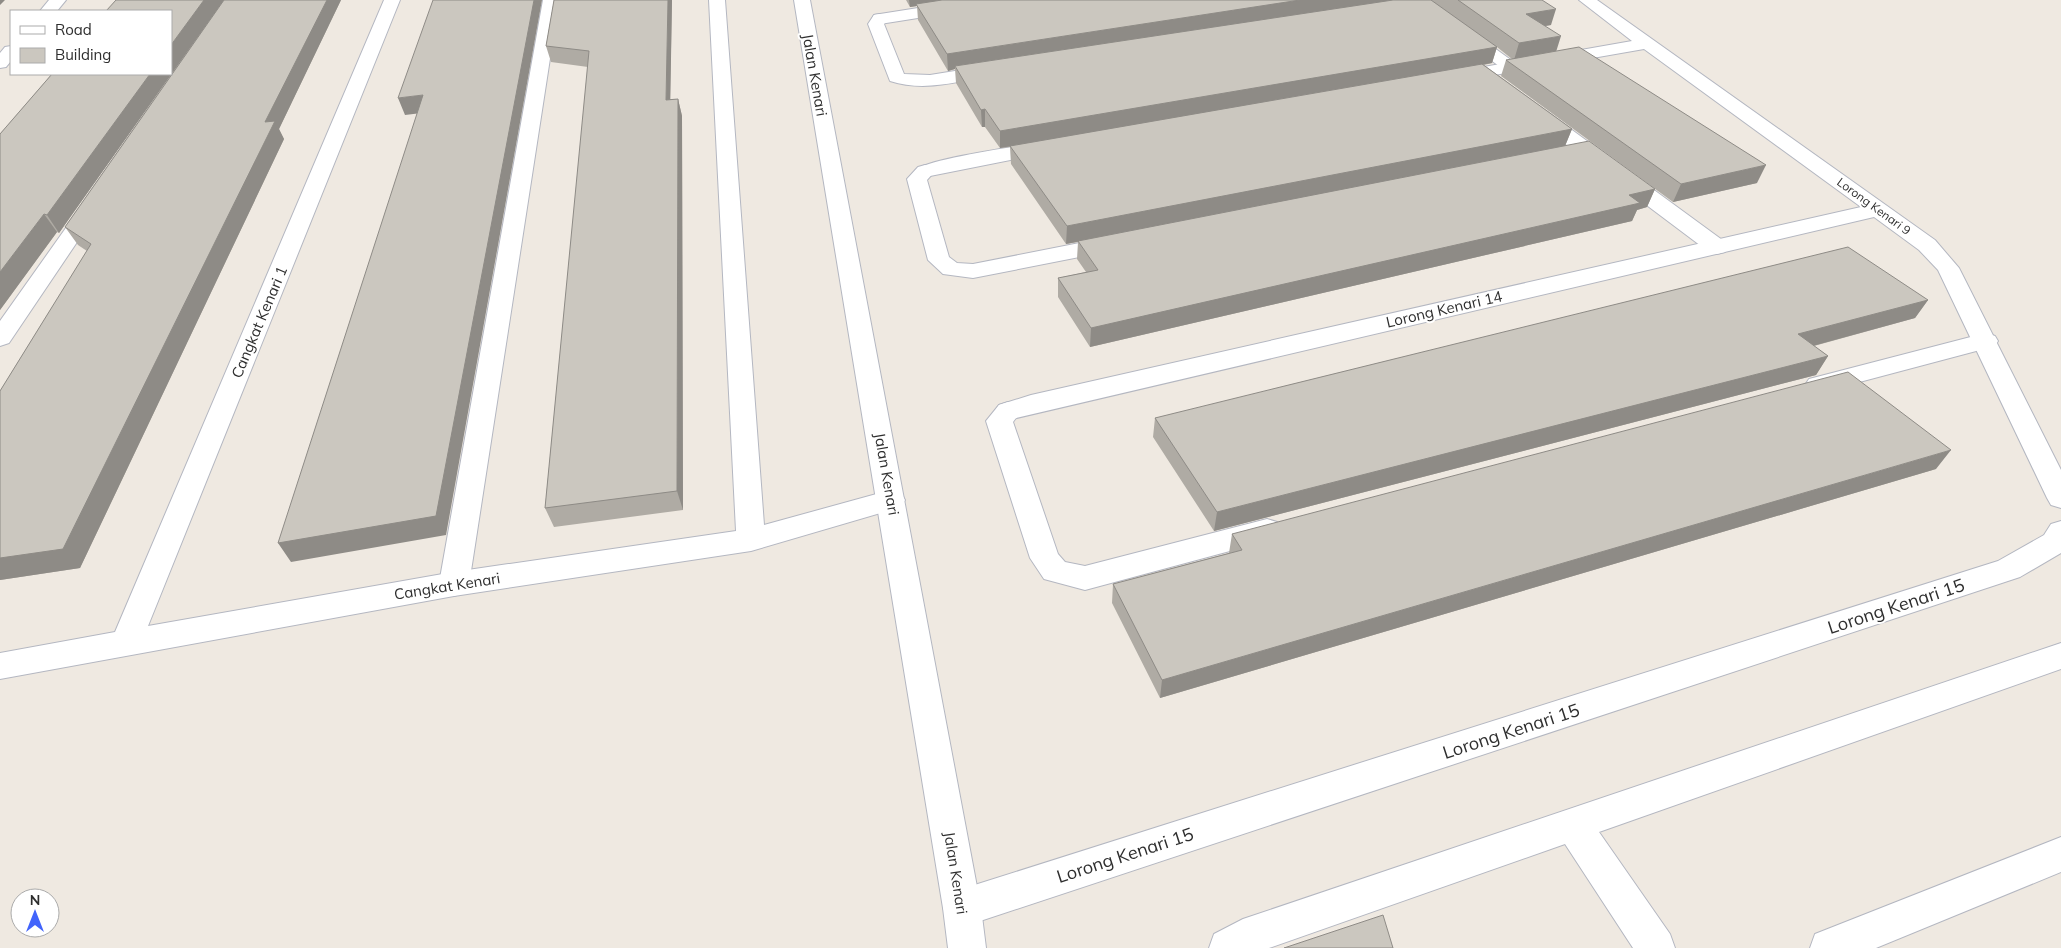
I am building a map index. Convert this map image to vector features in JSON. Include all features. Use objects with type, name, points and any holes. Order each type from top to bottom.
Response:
[{"type":"street","points":[[49,10],[58,0]]},
{"type":"street","name":"Cangkat Kenari 1","points":[[126,643],[392,0]]},
{"type":"street","points":[[454,584],[551,0]]},
{"type":"street","points":[[717,0],[750,540]]},
{"type":"street","name":"Jalan Kenari","points":[[802,0],[891,500],[962,908],[967,948]]},
{"type":"street","points":[[1000,0],[880,19],[876,24],[896,77],[903,81],[919,82],[1007,68]]},
{"type":"street","name":"Lorong Kenari 9","points":[[1587,0],[1880,209],[1927,245],[1948,268],[1986,341],[2061,498]]},
{"type":"street","points":[[1415,4],[1513,68]]},
{"type":"street","points":[[1433,81],[1648,43]]},
{"type":"street","points":[[0,63],[10,52]]},
{"type":"street","points":[[1482,73],[1504,89]]},
{"type":"street","points":[[1527,106],[1717,247]]},
{"type":"street","points":[[1064,145],[938,166],[925,171],[917,179],[939,260],[951,269],[973,271],[1138,239]]},
{"type":"street","points":[[1558,156],[1587,150]]},
{"type":"street","points":[[0,338],[102,190]]},
{"type":"street","name":"Lorong Kenari 14","points":[[1287,525],[1085,578],[1055,571],[1045,558],[999,421],[1008,411],[1031,404],[1880,209]]},
{"type":"street","points":[[1794,392],[1986,341]]},
{"type":"street","name":"Cangkat Kenari","points":[[0,666],[454,584],[750,540],[891,500]]},
{"type":"street","name":"Lorong Kenari 15","points":[[962,908],[2009,570],[2057,537]]},
{"type":"street","points":[[1228,948],[1243,938],[2061,656]]},
{"type":"street","points":[[1573,825],[1656,948]]},
{"type":"street","points":[[1829,948],[2061,854]]},
{"type":"building","points":[[116,0],[204,0],[172,44],[172,10],[107,10]]},
{"type":"building","points":[[224,0],[327,0],[265,122],[275,121],[63,549],[0,558],[0,391],[91,244],[65,227]]},
{"type":"building","points":[[433,0],[534,0],[436,516],[278,543],[423,95],[398,98]]},
{"type":"building","points":[[554,0],[668,0],[666,100],[678,99],[677,491],[545,508],[589,51],[546,46]]},
{"type":"building","points":[[942,0],[1300,0],[947,54],[916,4]]},
{"type":"building","points":[[1393,0],[1431,0],[1497,47],[1000,131],[985,109],[981,110],[955,66]]},
{"type":"building","points":[[1458,0],[1542,0],[1556,9],[1526,14],[1561,36],[1519,43]]},
{"type":"building","points":[[1579,47],[1766,165],[1681,184],[1506,60]]},
{"type":"building","points":[[1482,64],[1572,129],[1067,226],[1010,146]]},
{"type":"building","points":[[51,75],[149,75],[47,215],[44,214],[0,272],[0,134]]},
{"type":"building","points":[[1589,141],[1655,189],[1629,195],[1640,203],[1091,328],[1058,278],[1098,270],[1078,241]]},
{"type":"building","points":[[1848,247],[1928,300],[1798,334],[1828,356],[1217,512],[1155,418]]},
{"type":"building","points":[[1848,372],[1951,450],[1162,680],[1113,584],[1242,550],[1232,534]]},
{"type":"building","points":[[1383,915],[1393,948],[1284,948]]}]
